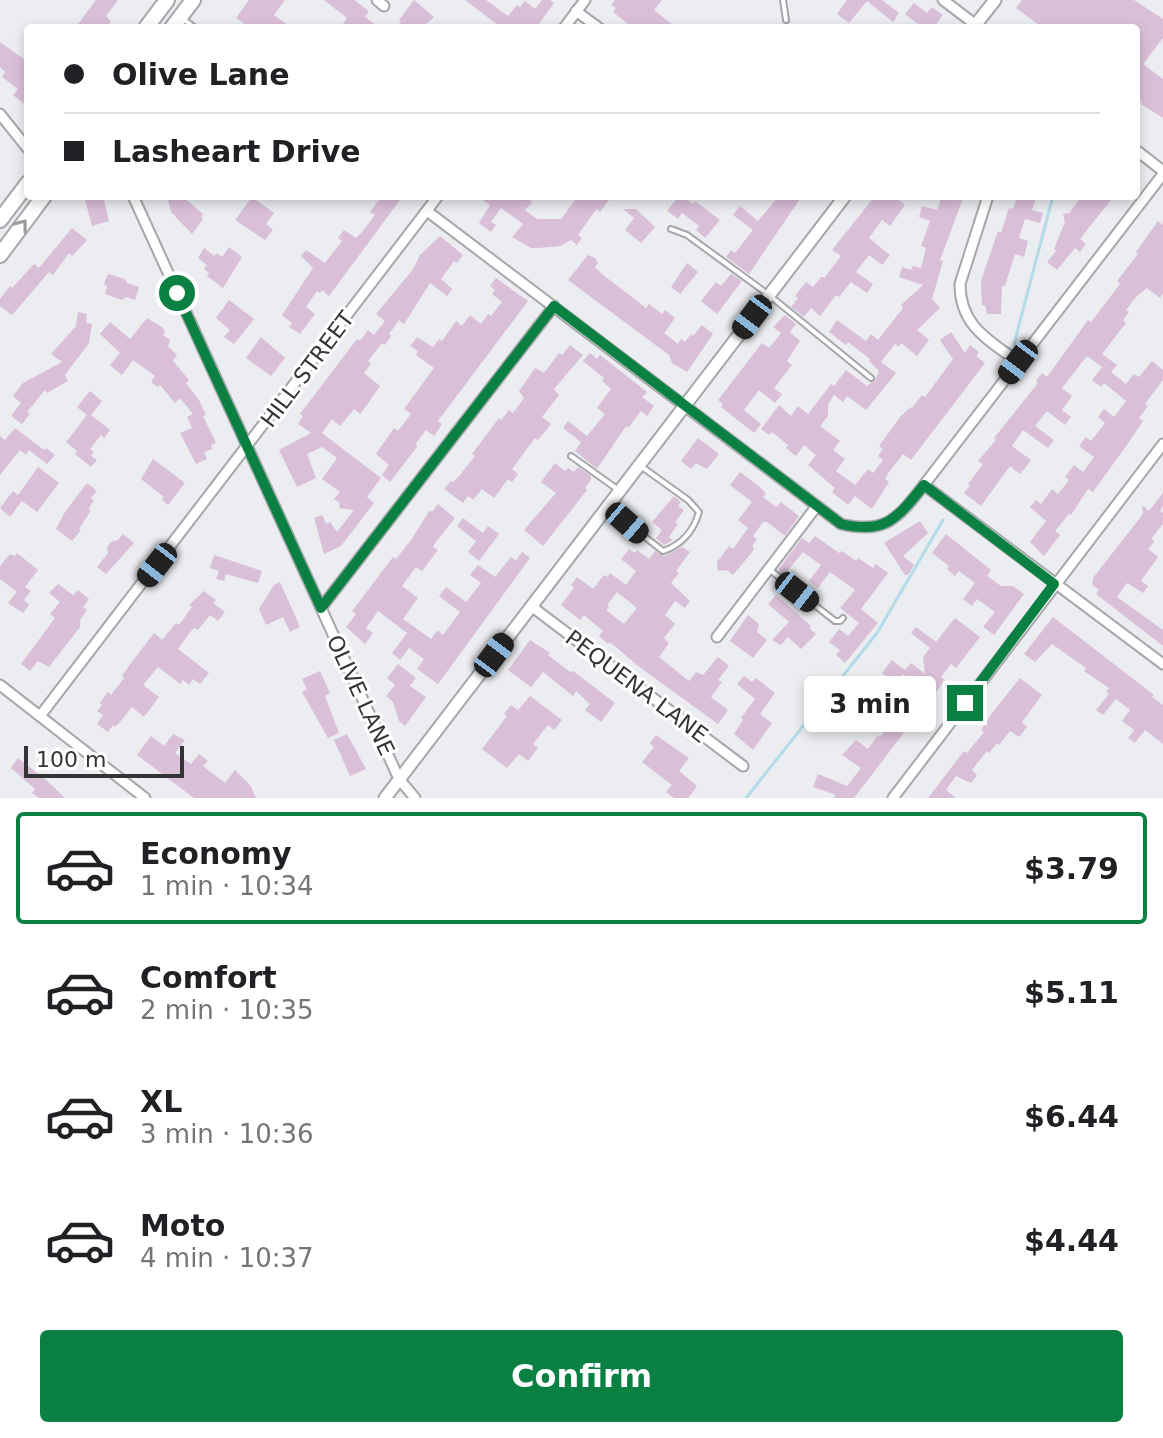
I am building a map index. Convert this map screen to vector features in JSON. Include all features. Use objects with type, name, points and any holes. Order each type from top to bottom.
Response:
[{"type":"main road","points":[[176,22],[193,0]]},
{"type":"main road","points":[[148,24],[162,2]]},
{"type":"main road","points":[[0,220],[24,188]]},
{"type":"main road","points":[[0,255],[41,200]]},
{"type":"street","points":[[567,24],[585,0]]},
{"type":"street","points":[[943,0],[972,24]]},
{"type":"street","points":[[976,24],[995,0]]},
{"type":"street","points":[[576,11],[594,24]]},
{"type":"street","points":[[0,114],[24,144]]},
{"type":"street","points":[[427,211],[816,507],[841,524],[871,528],[887,524],[902,513],[1163,173],[1140,153]]},
{"type":"street","name":"OLIVE LANE","points":[[135,200],[399,779],[415,798]]},
{"type":"street","name":"HILL STREET","points":[[40,716],[248,448],[432,200]]},
{"type":"street","points":[[385,798],[842,200]]},
{"type":"street","points":[[987,200],[960,284],[960,299],[971,325],[1018,362]]},
{"type":"street","points":[[321,608],[554,306]]},
{"type":"street","points":[[893,798],[1163,444]]},
{"type":"street","points":[[924,485],[1163,664]]},
{"type":"street","points":[[717,637],[816,507]]},
{"type":"street","name":"PEQUENA LANE","points":[[531,606],[743,766]]},
{"type":"street","points":[[0,685],[145,798]]},
{"type":"lane","points":[[783,0],[786,20]]},
{"type":"lane","points":[[671,229],[687,235],[769,295],[871,378]]},
{"type":"lane","points":[[571,456],[619,491]]},
{"type":"lane","points":[[609,503],[627,523],[663,551],[675,547],[686,537],[696,523],[699,512],[688,500],[639,465]]},
{"type":"lane","points":[[768,569],[835,621],[843,618]]},
{"type":"building","points":[[96,0],[118,0],[106,16],[111,21],[109,24],[78,24]]},
{"type":"building","points":[[249,0],[285,0],[274,15],[286,24],[245,24],[236,18]]},
{"type":"building","points":[[324,0],[354,0],[369,11],[365,17],[375,24],[343,24],[347,18]]},
{"type":"building","points":[[414,0],[434,17],[426,24],[399,24]]},
{"type":"building","points":[[465,0],[486,0],[508,16],[525,1],[535,9],[542,0],[554,3],[539,24],[497,24]]},
{"type":"building","points":[[615,0],[662,0],[654,10],[672,24],[628,24],[613,12],[616,8],[611,5]]},
{"type":"building","points":[[847,0],[882,0],[899,13],[893,22],[867,1],[849,23],[837,14]]},
{"type":"building","points":[[1022,0],[1134,0],[1163,19],[1163,38],[1143,64],[1163,79],[1163,118],[1140,100],[1140,24],[1038,24],[1016,8]]},
{"type":"building","points":[[914,3],[927,13],[932,7],[943,15],[936,24],[918,24],[905,14]]},
{"type":"building","points":[[0,42],[24,59],[24,104],[13,95],[18,89],[2,77],[5,72],[0,67]]},
{"type":"building","points":[[85,200],[104,200],[109,221],[92,226]]},
{"type":"building","points":[[168,200],[187,200],[203,214],[203,219],[192,234],[171,212]]},
{"type":"building","points":[[250,200],[256,200],[274,213],[266,224],[273,230],[265,240],[235,220]]},
{"type":"building","points":[[379,200],[400,200],[329,296],[322,290],[320,293],[317,291],[306,307],[315,314],[300,334],[289,327],[292,323],[282,315],[313,268],[301,256],[306,250],[325,263],[342,241],[338,238],[344,230],[356,238],[375,215],[370,212]]},
{"type":"building","points":[[483,200],[529,200],[532,202],[525,210],[537,219],[561,219],[575,200],[609,200],[600,212],[597,209],[592,215],[578,235],[582,238],[577,245],[571,240],[560,246],[531,248],[512,237],[523,224],[501,208],[491,222],[496,225],[491,232],[479,223],[490,205]]},
{"type":"building","points":[[676,200],[688,200],[693,204],[695,201],[720,220],[705,238],[696,230],[699,226],[682,213],[678,219],[667,211]]},
{"type":"building","points":[[776,200],[799,200],[749,274],[726,257],[731,250],[735,253],[753,230],[733,215],[740,206],[758,221]]},
{"type":"building","points":[[872,200],[899,200],[905,205],[890,226],[882,220],[869,238],[890,255],[882,265],[869,255],[856,272],[873,284],[867,293],[851,282],[820,316],[811,308],[804,317],[791,307],[798,298],[795,296],[806,282],[813,287],[821,277],[825,277],[841,256],[832,250]]},
{"type":"building","points":[[941,200],[962,200],[940,260],[943,261],[932,299],[940,308],[917,330],[929,340],[917,356],[901,343],[899,347],[895,344],[881,362],[896,373],[866,410],[847,396],[843,402],[834,395],[828,404],[828,416],[820,426],[840,441],[833,450],[845,459],[836,471],[855,485],[868,469],[873,473],[883,460],[878,456],[883,449],[879,446],[901,416],[922,395],[925,397],[953,359],[940,340],[951,332],[965,353],[970,345],[979,352],[976,356],[985,363],[911,460],[903,454],[889,472],[885,479],[889,482],[872,509],[855,496],[848,505],[832,492],[835,488],[808,465],[816,455],[804,445],[796,456],[772,432],[769,435],[761,429],[779,405],[791,416],[798,406],[808,414],[846,370],[867,386],[875,380],[879,371],[870,359],[829,332],[837,320],[866,341],[871,334],[878,340],[903,308],[901,305],[923,285],[899,277],[902,267],[911,270],[913,266],[921,268],[926,248],[921,246],[930,221],[919,217],[922,206],[937,210]]},
{"type":"building","points":[[1016,200],[1036,200],[1032,210],[1043,213],[1040,223],[1025,219],[1019,238],[1028,241],[1024,257],[1015,254],[1005,286],[1002,286],[1001,314],[987,314],[985,305],[982,305],[981,281],[998,231],[1001,233],[1009,208],[1013,209]]},
{"type":"building","points":[[1079,200],[1111,200],[1080,239],[1086,244],[1080,252],[1075,248],[1057,270],[1047,262],[1056,251],[1054,249],[1065,222],[1063,214],[1069,213]]},
{"type":"building","points":[[623,209],[636,209],[655,227],[641,243],[625,230],[634,218]]},
{"type":"building","points":[[1158,221],[1163,225],[1163,293],[1160,298],[1147,288],[1137,296],[1126,310],[1129,312],[1123,320],[1126,323],[1102,354],[1117,365],[1111,372],[1126,384],[1134,374],[1139,377],[1152,361],[1163,370],[1163,380],[1145,404],[1148,406],[1139,418],[1143,421],[1129,442],[1093,492],[1088,489],[1071,515],[1055,531],[1060,535],[1044,556],[1030,542],[1046,521],[1030,507],[1036,500],[1041,504],[1052,489],[1058,494],[1069,480],[1065,477],[1074,465],[1083,472],[1094,457],[1079,446],[1086,437],[1091,441],[1105,423],[1098,417],[1104,409],[1114,417],[1126,401],[1104,383],[1101,387],[1092,380],[1102,367],[1087,356],[1062,388],[1072,396],[1062,410],[1071,417],[1065,425],[1047,411],[1035,426],[1054,440],[1048,448],[1023,430],[1012,446],[1031,460],[1020,474],[1010,466],[981,506],[964,493],[983,464],[978,461],[996,440],[994,438],[1038,383],[1036,381],[1042,373],[1047,377],[1088,320],[1091,322],[1120,284],[1117,281]]},
{"type":"building","points":[[72,228],[87,240],[78,250],[72,256],[69,253],[53,275],[49,272],[12,315],[0,306],[0,299],[10,286],[12,288],[34,264],[39,268]]},
{"type":"building","points":[[440,236],[463,255],[457,263],[454,261],[441,279],[452,289],[447,296],[430,283],[404,324],[399,320],[385,345],[382,343],[368,361],[371,364],[364,373],[380,386],[367,405],[360,414],[354,409],[340,426],[332,419],[322,433],[381,478],[367,497],[374,503],[341,546],[324,554],[314,518],[322,515],[326,524],[330,522],[337,532],[354,510],[339,508],[340,503],[334,499],[340,492],[322,479],[337,458],[322,447],[307,454],[316,478],[297,487],[279,450],[311,433],[298,424],[303,416],[300,414],[357,339],[360,341],[368,330],[374,335],[385,321],[376,314],[414,268],[420,255]]},
{"type":"building","points":[[229,247],[242,257],[223,288],[207,276],[209,273],[204,269],[207,265],[198,258],[204,248],[214,256],[217,253],[222,257]]},
{"type":"building","points":[[588,255],[595,258],[598,263],[595,267],[602,274],[646,308],[649,304],[662,314],[665,310],[675,318],[664,333],[678,344],[681,339],[685,342],[691,334],[693,336],[702,325],[713,334],[687,372],[672,363],[669,355],[568,280]]},
{"type":"building","points":[[687,263],[698,272],[680,294],[671,287]]},
{"type":"building","points":[[108,274],[139,287],[135,300],[126,297],[122,300],[105,294],[107,286],[104,284]]},
{"type":"building","points":[[731,274],[742,281],[717,314],[701,301],[716,282],[721,286]]},
{"type":"building","points":[[496,278],[528,301],[438,421],[442,424],[434,436],[426,430],[390,482],[382,475],[389,465],[376,454],[394,428],[398,431],[411,414],[404,409],[434,368],[416,355],[418,351],[410,346],[417,337],[433,347],[439,339],[442,341],[456,321],[462,326],[470,315],[481,324],[502,302],[492,294],[495,290],[490,286]]},
{"type":"building","points":[[229,300],[254,319],[234,344],[224,337],[230,330],[216,318]]},
{"type":"building","points":[[78,312],[87,314],[86,323],[92,324],[89,343],[65,375],[68,381],[47,393],[45,390],[27,412],[30,414],[22,424],[11,416],[21,403],[13,396],[23,383],[62,362],[51,354],[76,326]]},
{"type":"building","points":[[785,315],[796,324],[790,332],[800,341],[787,361],[792,365],[774,388],[782,394],[775,403],[759,390],[744,410],[761,424],[754,433],[721,407],[723,404],[718,400],[762,343],[769,348],[781,333],[773,327]]},
{"type":"building","points":[[147,318],[162,327],[163,335],[170,340],[168,346],[177,355],[173,361],[189,380],[186,383],[199,400],[216,443],[204,452],[207,459],[196,464],[180,433],[192,428],[187,417],[193,414],[180,398],[175,403],[160,385],[158,387],[151,382],[155,376],[133,360],[122,375],[110,365],[120,353],[100,334],[110,322],[130,339]]},
{"type":"building","points":[[261,337],[285,358],[271,376],[246,358]]},
{"type":"building","points":[[570,345],[583,355],[554,389],[559,395],[542,417],[551,424],[538,440],[535,438],[512,469],[518,474],[512,482],[508,479],[494,498],[482,489],[473,500],[468,496],[463,503],[444,489],[475,456],[472,454],[499,418],[501,420],[509,410],[513,413],[524,398],[519,391],[535,368],[544,373],[559,353],[562,355]]},
{"type":"building","points":[[590,353],[597,359],[600,355],[647,392],[642,397],[654,406],[647,416],[641,411],[628,428],[626,426],[597,469],[575,451],[581,442],[563,428],[568,421],[587,436],[605,414],[597,408],[611,389],[602,381],[604,378],[583,361]]},
{"type":"building","points":[[90,391],[102,401],[91,415],[110,430],[104,438],[101,435],[90,449],[94,452],[91,456],[97,460],[91,467],[66,442],[87,415],[77,407]]},
{"type":"building","points":[[15,428],[55,455],[47,464],[29,450],[26,455],[20,450],[0,475],[0,436],[5,440]]},
{"type":"building","points":[[698,438],[719,454],[707,469],[696,463],[691,469],[681,461]]},
{"type":"building","points":[[153,459],[185,483],[168,505],[162,500],[164,497],[141,479]]},
{"type":"building","points":[[555,463],[565,471],[568,468],[574,472],[578,467],[591,476],[591,480],[585,488],[587,490],[543,546],[524,530],[556,493],[541,482]]},
{"type":"building","points":[[38,467],[59,483],[37,512],[22,501],[10,517],[0,508],[13,491],[18,495]]},
{"type":"building","points":[[740,472],[761,488],[766,494],[763,497],[776,507],[781,502],[799,516],[785,536],[763,522],[753,536],[757,539],[752,546],[753,551],[733,575],[727,570],[718,571],[717,562],[729,546],[733,549],[748,528],[738,520],[752,502],[730,485]]},
{"type":"building","points":[[87,483],[97,491],[91,498],[94,501],[81,530],[72,541],[56,529]]},
{"type":"building","points":[[1163,493],[1160,511],[1163,513],[1163,524],[1151,539],[1155,541],[1148,549],[1158,557],[1141,581],[1148,586],[1143,593],[1127,583],[1117,597],[1163,630],[1163,646],[1096,594],[1099,590],[1092,585],[1093,578],[1143,514],[1142,505],[1149,511]]},
{"type":"building","points":[[674,496],[681,502],[678,506],[684,510],[669,537],[673,540],[664,545],[656,538],[662,530],[652,522]]},
{"type":"building","points":[[438,504],[455,518],[435,543],[433,547],[438,550],[422,571],[416,567],[402,586],[418,598],[403,619],[431,639],[438,630],[443,635],[460,612],[439,596],[446,587],[466,602],[481,583],[470,575],[478,565],[495,577],[511,557],[516,561],[522,552],[530,558],[438,684],[417,669],[424,659],[409,648],[400,660],[392,653],[407,633],[378,611],[366,628],[373,633],[365,644],[346,627],[356,614],[352,611],[393,557],[396,559],[411,540],[430,510],[432,512]]},
{"type":"building","points":[[463,518],[483,533],[488,526],[499,534],[479,561],[468,552],[476,541],[457,526]]},
{"type":"building","points":[[920,521],[928,533],[903,556],[914,565],[905,575],[884,543]]},
{"type":"building","points":[[123,534],[134,543],[106,574],[97,567],[108,553],[107,547]]},
{"type":"building","points":[[946,534],[991,570],[987,576],[1001,586],[1013,586],[1024,594],[994,635],[983,627],[995,612],[977,599],[972,606],[963,599],[975,583],[959,571],[955,576],[947,569],[949,566],[932,553]]},
{"type":"building","points":[[815,536],[839,553],[842,551],[856,561],[858,558],[873,568],[876,564],[888,573],[861,609],[878,623],[845,663],[836,655],[840,650],[829,642],[839,629],[848,636],[859,623],[840,608],[855,590],[830,572],[818,588],[809,581],[821,565],[803,552],[784,575],[778,570],[802,538],[809,543]]},
{"type":"building","points":[[682,547],[690,552],[671,583],[690,601],[685,608],[675,601],[665,615],[675,624],[664,638],[669,643],[659,657],[689,681],[696,672],[703,675],[718,657],[729,666],[718,680],[722,682],[711,697],[728,710],[718,724],[610,642],[608,644],[599,636],[603,631],[584,615],[580,620],[561,605],[574,588],[571,585],[577,577],[593,589],[604,575],[607,577],[610,573],[626,585],[636,571],[621,559],[629,549],[635,553],[637,550],[649,559],[655,551],[664,556]],"holes":[[[617,592],[637,608],[624,624],[606,610]]]},
{"type":"building","points":[[17,553],[38,570],[25,587],[31,591],[24,600],[29,605],[23,613],[8,603],[17,592],[0,579],[0,566],[10,554],[15,556]]},
{"type":"building","points":[[214,555],[262,571],[258,583],[226,574],[224,581],[216,579],[219,571],[210,568]]},
{"type":"building","points":[[280,582],[300,627],[290,632],[283,617],[266,625],[259,609],[274,585]]},
{"type":"building","points":[[58,584],[73,595],[78,590],[89,599],[83,607],[87,610],[80,620],[80,627],[49,667],[38,661],[30,671],[21,664],[55,618],[50,614],[60,602],[49,593]]},
{"type":"building","points":[[204,591],[225,612],[218,621],[210,615],[198,630],[195,628],[191,631],[178,649],[209,673],[200,684],[193,679],[189,685],[183,680],[180,684],[158,667],[143,685],[159,697],[144,717],[132,707],[108,732],[97,724],[103,715],[97,711],[102,705],[100,703],[108,692],[111,695],[154,633],[162,640],[176,623],[179,625],[192,607],[189,605]]},
{"type":"building","points":[[776,595],[816,634],[801,649],[788,637],[781,645],[772,640],[789,622],[768,604]]},
{"type":"building","points":[[748,615],[759,624],[757,632],[767,640],[753,658],[730,641]]},
{"type":"building","points":[[1053,617],[1163,705],[1163,744],[1145,730],[1135,743],[1128,738],[1134,730],[1122,721],[1130,710],[1116,699],[1103,715],[1096,710],[1109,694],[1106,692],[1109,688],[1052,644],[1035,662],[1024,654]]},
{"type":"building","points":[[955,618],[980,637],[956,668],[951,664],[941,677],[945,680],[936,692],[927,697],[919,691],[922,688],[903,674],[887,694],[878,687],[886,676],[882,673],[892,660],[905,670],[911,663],[925,674],[923,657],[930,648],[911,633],[916,627],[936,642]]},
{"type":"building","points":[[530,640],[615,703],[601,722],[585,710],[590,704],[576,691],[573,696],[543,672],[531,687],[508,670]]},
{"type":"building","points":[[398,664],[416,678],[410,686],[426,697],[405,726],[399,721],[393,702],[386,696],[395,685],[387,678]]},
{"type":"building","points":[[320,671],[330,693],[325,696],[339,733],[328,738],[302,692],[307,689],[302,679]]},
{"type":"building","points":[[744,676],[752,682],[756,678],[775,693],[760,714],[772,723],[753,750],[734,734],[755,699],[737,684]]},
{"type":"building","points":[[1020,678],[1042,695],[1022,722],[1027,727],[1019,737],[1010,731],[999,745],[997,743],[989,753],[987,751],[972,770],[977,775],[971,783],[956,776],[946,790],[956,798],[928,798],[964,751],[967,753],[984,732],[981,730],[992,713]]},
{"type":"building","points":[[530,696],[562,720],[554,730],[548,725],[533,744],[538,748],[528,761],[519,754],[507,768],[482,749],[507,716],[504,714],[511,705],[518,710]]},
{"type":"building","points":[[908,705],[919,713],[854,798],[833,798],[836,795],[813,787],[818,774],[847,786],[861,768],[842,755],[856,740],[868,749],[895,715]]},
{"type":"building","points":[[173,734],[185,740],[175,753],[191,764],[199,754],[208,761],[203,766],[225,783],[235,770],[250,785],[256,798],[194,798],[137,755],[151,736],[164,746]]},
{"type":"building","points":[[347,734],[366,769],[350,776],[334,740]]},
{"type":"building","points":[[656,735],[689,758],[679,771],[697,786],[688,798],[674,798],[666,792],[672,785],[642,762],[654,747],[650,743]]},
{"type":"building","points":[[18,758],[65,798],[39,798],[32,793],[35,789],[11,768]]},
{"type":"waterway","points":[[1014,344],[1052,200]]},
{"type":"waterway","points":[[746,798],[877,633],[943,520]]},
{"type":"route","points":[[177,293],[321,608],[554,306],[841,524],[857,528],[887,524],[902,513],[924,485],[1054,584],[965,703]]}]
